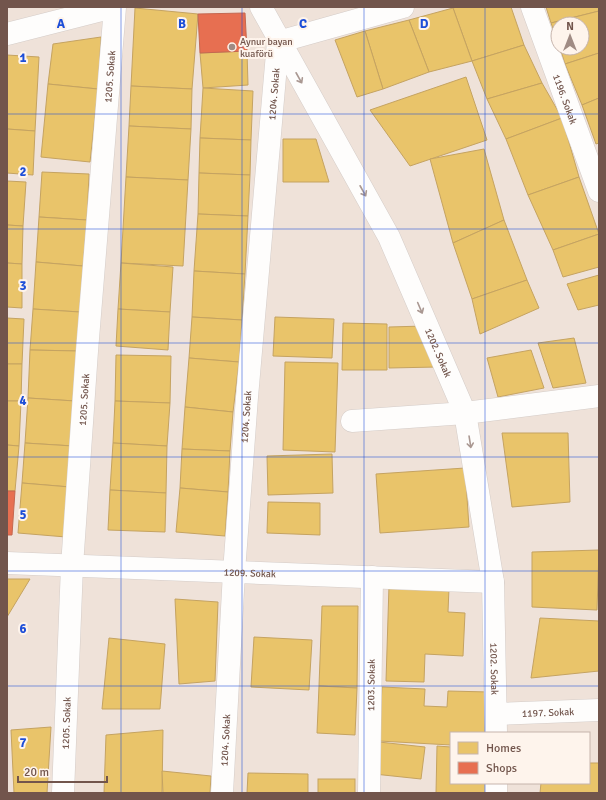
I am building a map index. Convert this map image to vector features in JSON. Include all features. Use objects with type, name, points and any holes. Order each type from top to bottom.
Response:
[{"type":"street","points":[[7,34],[114,7]]},
{"type":"street","name":"1205. Sokak","points":[[63,793],[72,566],[114,7]]},
{"type":"street","name":"1202. Sokak","points":[[261,7],[278,42],[389,237],[465,413],[493,582],[496,724]]},
{"type":"street","points":[[278,42],[403,7]]},
{"type":"street","name":"1196. Sokak","points":[[532,7],[599,191]]},
{"type":"street","name":"1204. Sokak","points":[[222,793],[234,572],[247,397],[278,42]]},
{"type":"street","points":[[352,421],[465,413],[599,396]]},
{"type":"street","name":"1209. Sokak","points":[[7,563],[493,582]]},
{"type":"street","name":"1203. Sokak","points":[[369,793],[372,577]]},
{"type":"street","name":"1197. Sokak","points":[[496,724],[599,710]]},
{"type":"shaded area","points":[[7,7],[599,7],[599,793],[7,793]]},
{"type":"building: Homes","points":[[511,7],[524,45],[472,61],[453,8]]},
{"type":"building: Homes","points":[[546,7],[599,7],[599,11],[579,16],[550,16],[550,20]]},
{"type":"building: Homes","points":[[135,8],[198,14],[192,89],[131,86]]},
{"type":"building: Homes","points":[[453,8],[472,61],[429,72],[409,20]]},
{"type":"building: Homes","points":[[599,11],[599,53],[590,56],[590,16],[579,16]]},
{"type":"building: Homes","points":[[409,20],[429,72],[383,89],[365,31]]},
{"type":"building: Homes","points":[[365,31],[383,89],[357,97],[335,40]]},
{"type":"building: Homes","points":[[101,37],[98,89],[48,84],[53,44]]},
{"type":"building: Homes","points":[[524,45],[542,83],[487,99],[472,61]]},
{"type":"building: Homes","points":[[247,51],[248,85],[203,88],[200,53]]},
{"type":"building: Homes","points":[[599,53],[599,98],[582,105],[565,64]]},
{"type":"building: Homes","points":[[7,55],[39,57],[35,131],[7,129]]},
{"type":"building: Homes","points":[[562,56],[590,56],[565,64]]},
{"type":"building: Homes","points":[[466,77],[487,140],[410,166],[370,110]]},
{"type":"building: Homes","points":[[542,83],[562,118],[506,139],[487,99]]},
{"type":"building: Homes","points":[[48,84],[98,89],[90,162],[41,157]]},
{"type":"building: Homes","points":[[131,86],[192,89],[191,129],[129,126]]},
{"type":"building: Homes","points":[[203,88],[253,91],[251,140],[200,138]]},
{"type":"building: Homes","points":[[599,98],[599,143],[596,144],[582,105]]},
{"type":"building: Homes","points":[[562,118],[579,177],[528,195],[506,139]]},
{"type":"building: Homes","points":[[129,126],[191,129],[188,180],[126,177]]},
{"type":"building: Homes","points":[[7,129],[35,131],[33,175],[7,173]]},
{"type":"building: Homes","points":[[200,138],[251,140],[250,175],[199,173]]},
{"type":"building: Homes","points":[[283,139],[316,139],[329,182],[283,182]]},
{"type":"building: Homes","points":[[484,149],[504,220],[453,243],[430,159]]},
{"type":"building: Homes","points":[[42,172],[89,174],[87,220],[39,217]]},
{"type":"building: Homes","points":[[199,173],[250,175],[248,216],[198,214]]},
{"type":"building: Homes","points":[[126,177],[188,180],[183,266],[121,263]]},
{"type":"building: Homes","points":[[579,177],[599,234],[553,250],[528,195]]},
{"type":"building: Homes","points":[[7,181],[26,182],[23,226],[7,225]]},
{"type":"building: Homes","points":[[198,214],[248,216],[245,274],[194,271]]},
{"type":"building: Homes","points":[[39,217],[87,220],[83,266],[36,262]]},
{"type":"building: Homes","points":[[504,220],[527,280],[472,299],[453,243]]},
{"type":"building: Homes","points":[[7,225],[23,226],[22,264],[7,263]]},
{"type":"building: Homes","points":[[599,234],[599,267],[563,277],[553,250]]},
{"type":"building: Homes","points":[[36,262],[83,266],[80,312],[33,309]]},
{"type":"building: Homes","points":[[7,263],[22,264],[22,308],[7,307]]},
{"type":"building: Homes","points":[[121,263],[173,267],[170,312],[118,309]]},
{"type":"building: Homes","points":[[194,271],[245,274],[242,320],[192,317]]},
{"type":"building: Homes","points":[[599,275],[599,305],[578,310],[567,284]]},
{"type":"building: Homes","points":[[527,280],[539,308],[480,334],[472,299]]},
{"type":"building: Homes","points":[[33,309],[80,312],[78,351],[30,350]]},
{"type":"building: Homes","points":[[118,309],[170,312],[168,350],[116,346]]},
{"type":"building: Homes","points":[[192,317],[242,320],[239,362],[189,358]]},
{"type":"building: Homes","points":[[275,317],[334,319],[332,358],[273,356]]},
{"type":"building: Homes","points":[[7,318],[24,319],[22,364],[7,364]]},
{"type":"building: Homes","points":[[343,323],[387,324],[387,370],[342,370]]},
{"type":"building: Homes","points":[[424,326],[437,367],[389,368],[389,327]]},
{"type":"building: Homes","points":[[574,338],[586,383],[553,388],[538,343]]},
{"type":"building: Homes","points":[[30,350],[78,351],[75,401],[28,398]]},
{"type":"building: Homes","points":[[531,350],[544,388],[498,397],[487,358]]},
{"type":"building: Homes","points":[[116,355],[171,356],[170,403],[115,401]]},
{"type":"building: Homes","points":[[189,358],[239,362],[233,412],[185,407]]},
{"type":"building: Homes","points":[[285,362],[338,363],[335,452],[283,450]]},
{"type":"building: Homes","points":[[7,364],[22,364],[21,401],[7,401]]},
{"type":"building: Homes","points":[[28,398],[75,401],[73,446],[25,443]]},
{"type":"building: Homes","points":[[7,401],[21,401],[19,446],[7,445]]},
{"type":"building: Homes","points":[[115,401],[170,403],[167,446],[113,443]]},
{"type":"building: Homes","points":[[185,407],[233,412],[230,451],[182,449]]},
{"type":"building: Homes","points":[[502,433],[568,433],[570,502],[512,507]]},
{"type":"building: Homes","points":[[25,443],[73,446],[70,487],[22,483]]},
{"type":"building: Homes","points":[[113,443],[167,446],[166,493],[110,490]]},
{"type":"building: Homes","points":[[7,445],[19,446],[15,491],[7,491]]},
{"type":"building: Homes","points":[[182,449],[230,451],[228,492],[180,488]]},
{"type":"building: Homes","points":[[332,454],[333,493],[268,495],[267,456]]},
{"type":"building: Homes","points":[[465,468],[469,527],[380,533],[376,474]]},
{"type":"building: Homes","points":[[22,483],[70,487],[66,537],[18,533]]},
{"type":"building: Homes","points":[[180,488],[228,492],[225,536],[176,532]]},
{"type":"building: Homes","points":[[110,490],[166,493],[165,532],[108,530]]},
{"type":"building: Homes","points":[[268,502],[320,503],[320,535],[267,533]]},
{"type":"building: Homes","points":[[599,550],[597,610],[532,607],[532,552]]},
{"type":"building: Homes","points":[[7,579],[30,579],[7,617]]},
{"type":"building: Homes","points":[[389,586],[449,588],[448,612],[465,613],[463,656],[425,654],[424,682],[386,681]]},
{"type":"building: Homes","points":[[175,599],[218,602],[215,681],[179,684]]},
{"type":"building: Homes","points":[[322,606],[358,606],[357,688],[319,686]]},
{"type":"building: Homes","points":[[540,618],[599,621],[599,671],[531,678]]},
{"type":"building: Homes","points":[[254,637],[312,640],[309,690],[251,687]]},
{"type":"building: Homes","points":[[109,638],[165,644],[160,709],[102,709]]},
{"type":"building: Homes","points":[[319,686],[357,688],[355,735],[317,733]]},
{"type":"building: Homes","points":[[382,687],[425,689],[424,706],[447,707],[448,691],[489,692],[487,732],[450,732],[450,745],[379,741]]},
{"type":"building: Homes","points":[[51,727],[47,793],[14,793],[11,730]]},
{"type":"building: Homes","points":[[163,730],[162,793],[104,793],[106,735]]},
{"type":"building: Homes","points":[[379,742],[425,747],[421,779],[374,774]]},
{"type":"building: Homes","points":[[437,746],[450,747],[450,784],[487,784],[487,793],[436,793]]},
{"type":"building: Homes","points":[[590,763],[599,763],[599,793],[540,793],[541,784],[590,784]]},
{"type":"building: Homes","points":[[162,771],[211,776],[210,793],[163,793]]},
{"type":"building: Homes","points":[[248,773],[308,774],[308,793],[247,793]]},
{"type":"building: Homes","points":[[318,779],[355,779],[355,793],[318,793]]},
{"type":"building: Shops","points":[[245,13],[247,51],[200,53],[198,14]]},
{"type":"building: Shops","points":[[7,491],[15,491],[12,535],[7,535]]},
{"type":"place","name":"Aynur bayan kuaförü","points":[[232,47]]}]
